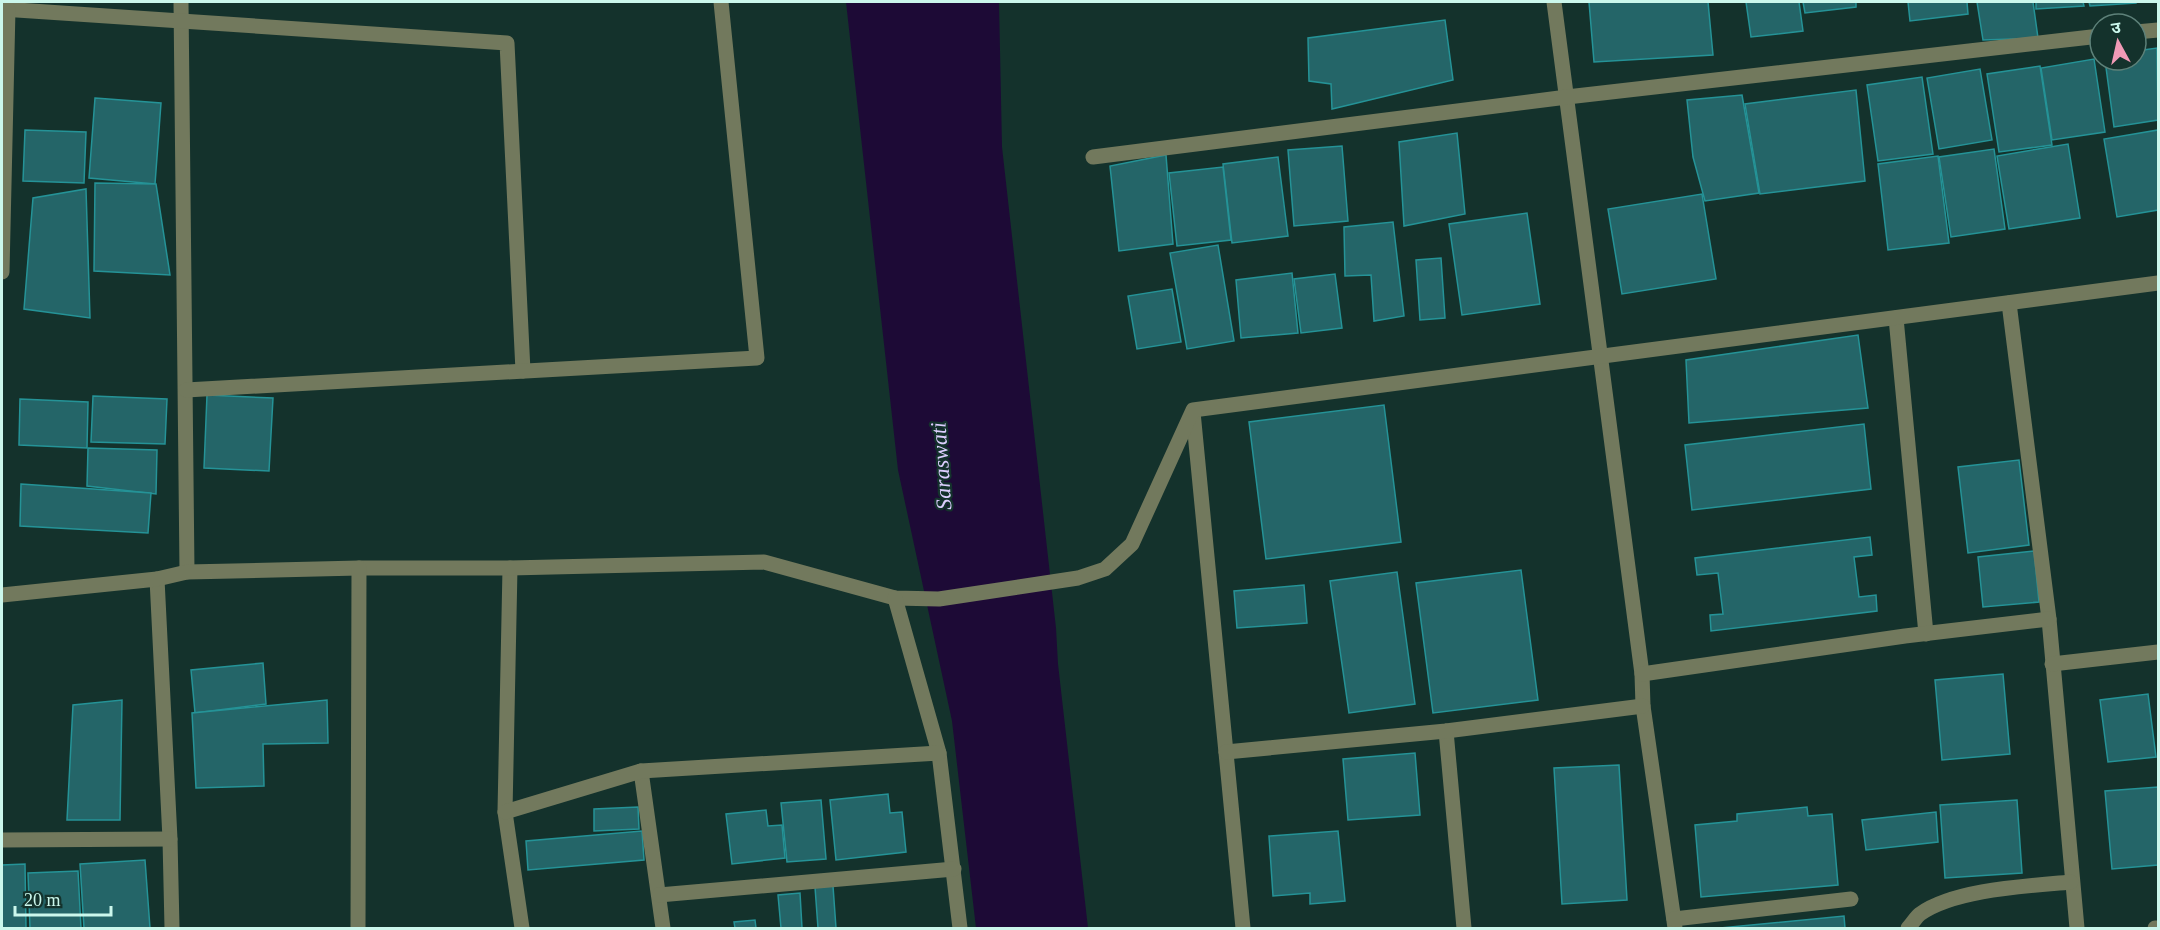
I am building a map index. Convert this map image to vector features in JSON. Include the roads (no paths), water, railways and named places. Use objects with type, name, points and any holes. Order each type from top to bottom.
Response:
[{"type":"street","points":[[182,2],[187,572]]},
{"type":"street","points":[[186,390],[758,358],[721,2]]},
{"type":"street","points":[[1554,2],[1642,675],[1643,706],[1675,924],[1851,899]]},
{"type":"street","points":[[2,272],[5,9],[507,44],[523,371]]},
{"type":"street","points":[[1093,157],[1567,97],[2088,37]]},
{"type":"street","points":[[1193,410],[2158,283]]},
{"type":"street","points":[[2009,303],[2049,619],[2071,882],[2077,928]]},
{"type":"street","points":[[1896,318],[1926,634]]},
{"type":"street","points":[[2,595],[157,579],[187,572],[359,568],[510,568],[764,562],[895,598],[939,599],[1078,578],[1105,569],[1132,544],[1193,410]]},
{"type":"street","points":[[1193,410],[1243,928]]},
{"type":"street","points":[[358,928],[359,568]]},
{"type":"street","points":[[510,568],[505,812],[522,928]]},
{"type":"street","points":[[157,579],[170,839],[172,928]]},
{"type":"street","points":[[895,598],[939,753],[960,928]]},
{"type":"street","points":[[1642,675],[1926,634],[2049,619]]},
{"type":"street","points":[[2052,664],[2158,652]]},
{"type":"street","points":[[1226,752],[1446,731],[1643,706]]},
{"type":"street","points":[[1446,731],[1464,928]]},
{"type":"street","points":[[505,812],[641,771],[939,753]]},
{"type":"street","points":[[641,771],[663,928]]},
{"type":"street","points":[[2,840],[170,839]]},
{"type":"street","points":[[659,895],[954,869]]},
{"type":"street","points":[[1908,928],[1919,915],[1949,900],[2011,888],[2071,882]]},
{"type":"water","name":"Saraswati","points":[[846,2],[999,2],[1002,147],[1088,928],[976,928],[952,721],[898,470]]}]
